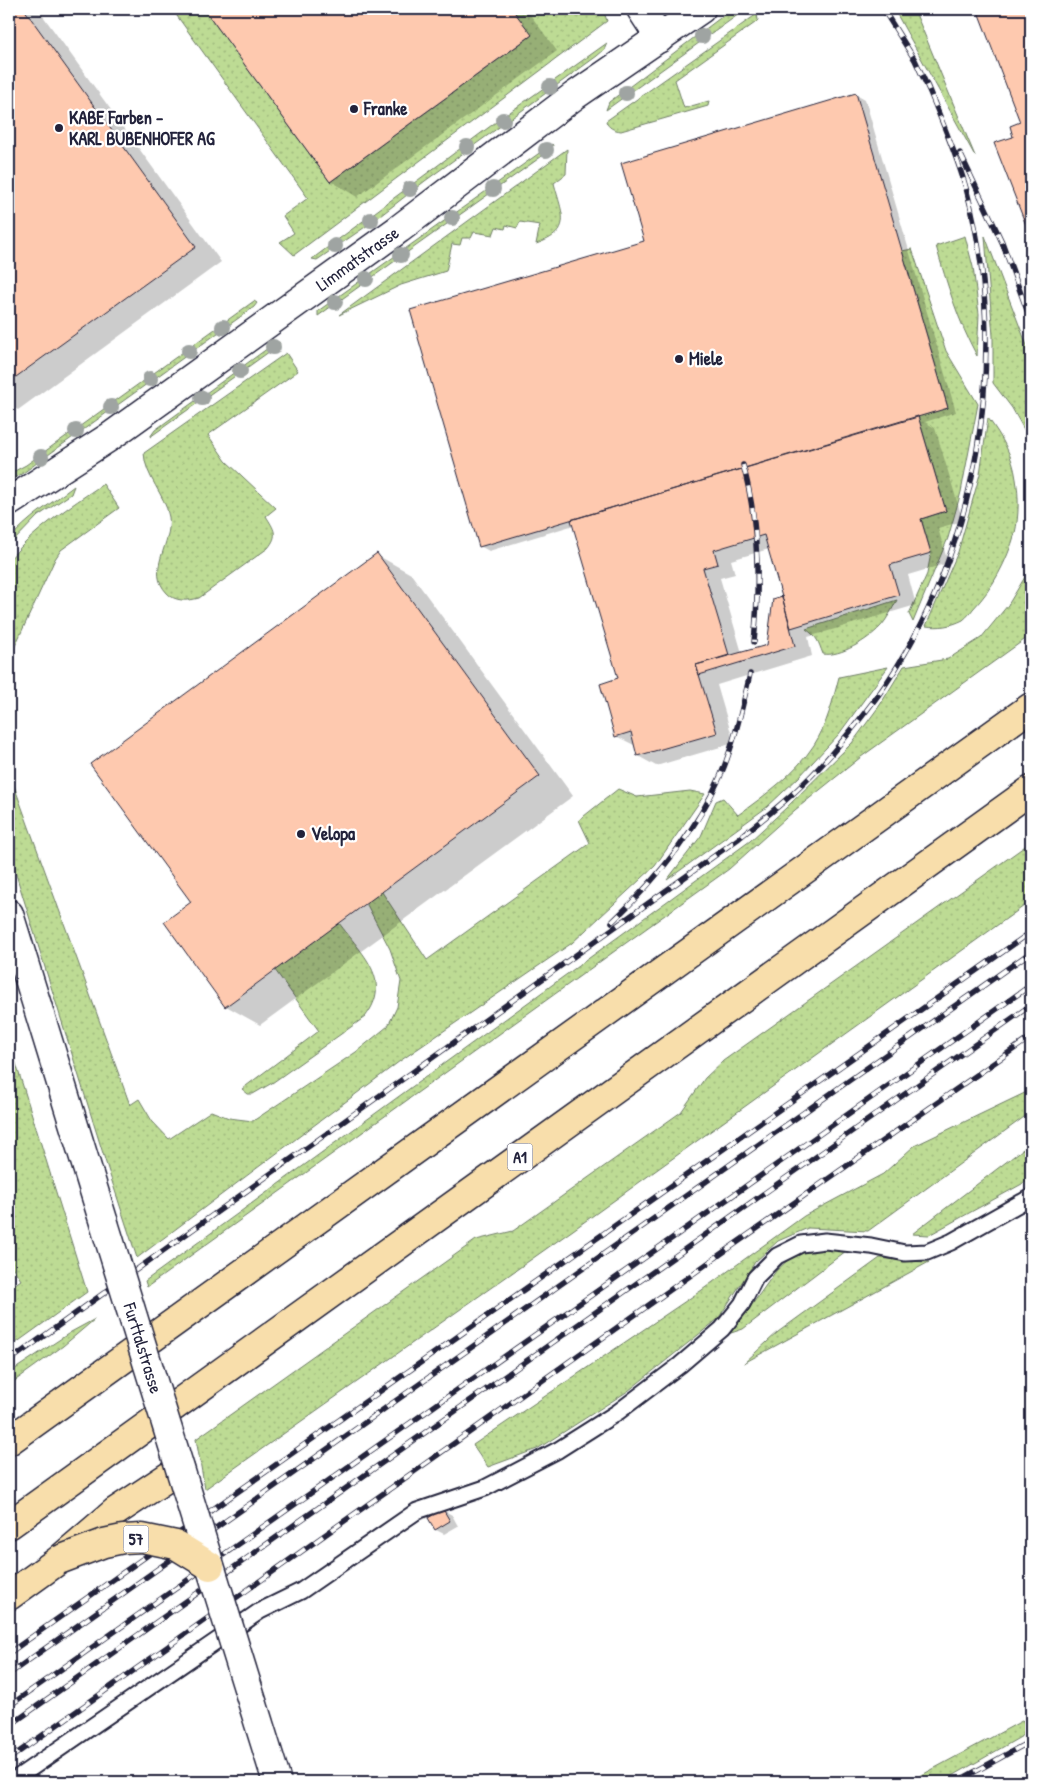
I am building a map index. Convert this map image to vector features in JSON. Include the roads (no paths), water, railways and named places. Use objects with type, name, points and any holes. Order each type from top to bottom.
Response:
[{"type":"highway","points":[[9,1441],[1031,707]]},
{"type":"highway","name":"A1","points":[[9,1525],[1031,790]]},
{"type":"highway","name":"57","points":[[9,1596],[59,1560],[115,1512],[180,1469]]},
{"type":"highway","name":"57","points":[[59,1560],[104,1543],[142,1538],[176,1545],[210,1566]]},
{"type":"main road","points":[[641,9],[660,38]]},
{"type":"main road","name":"Limmatstrasse","points":[[9,502],[111,436],[383,240],[574,96],[701,9]]},
{"type":"main road","name":"Furttalstrasse","points":[[9,914],[277,1782]]},
{"type":"lane","points":[[11,1782],[260,1611],[301,1591],[417,1511],[485,1488],[558,1450],[618,1412],[680,1365],[722,1329],[742,1304],[755,1278],[777,1256],[801,1244],[825,1241],[871,1246],[905,1253],[927,1252],[951,1242],[1031,1197]]},
{"type":"railway","points":[[883,9],[915,60],[929,90]]},
{"type":"railway","points":[[9,1361],[738,839],[788,799],[813,774],[843,740],[879,694],[913,639],[941,579],[962,516],[977,450],[985,384],[985,317],[979,252],[962,175],[927,85]]},
{"type":"railway","points":[[960,153],[1002,242],[1031,321]]},
{"type":"railway","points":[[743,465],[752,509],[757,553],[754,642]]},
{"type":"railway","points":[[612,922],[673,855],[710,798],[729,752],[750,674]]},
{"type":"railway","points":[[9,1653],[1031,932]]},
{"type":"railway","points":[[9,1674],[1031,952]]},
{"type":"railway","points":[[9,1706],[1031,985]]},
{"type":"railway","points":[[9,1726],[1031,1005]]},
{"type":"railway","points":[[9,1759],[725,1251],[1031,1037]]},
{"type":"railway","points":[[956,1782],[1031,1741]]},
{"type":"place","name":"Franke","points":[[354,109]]},
{"type":"place","name":"KABE Farben - KARL BUBENHOFER AG","points":[[59,128]]},
{"type":"place","name":"Miele","points":[[679,359]]},
{"type":"place","name":"Velopa","points":[[301,834]]}]
